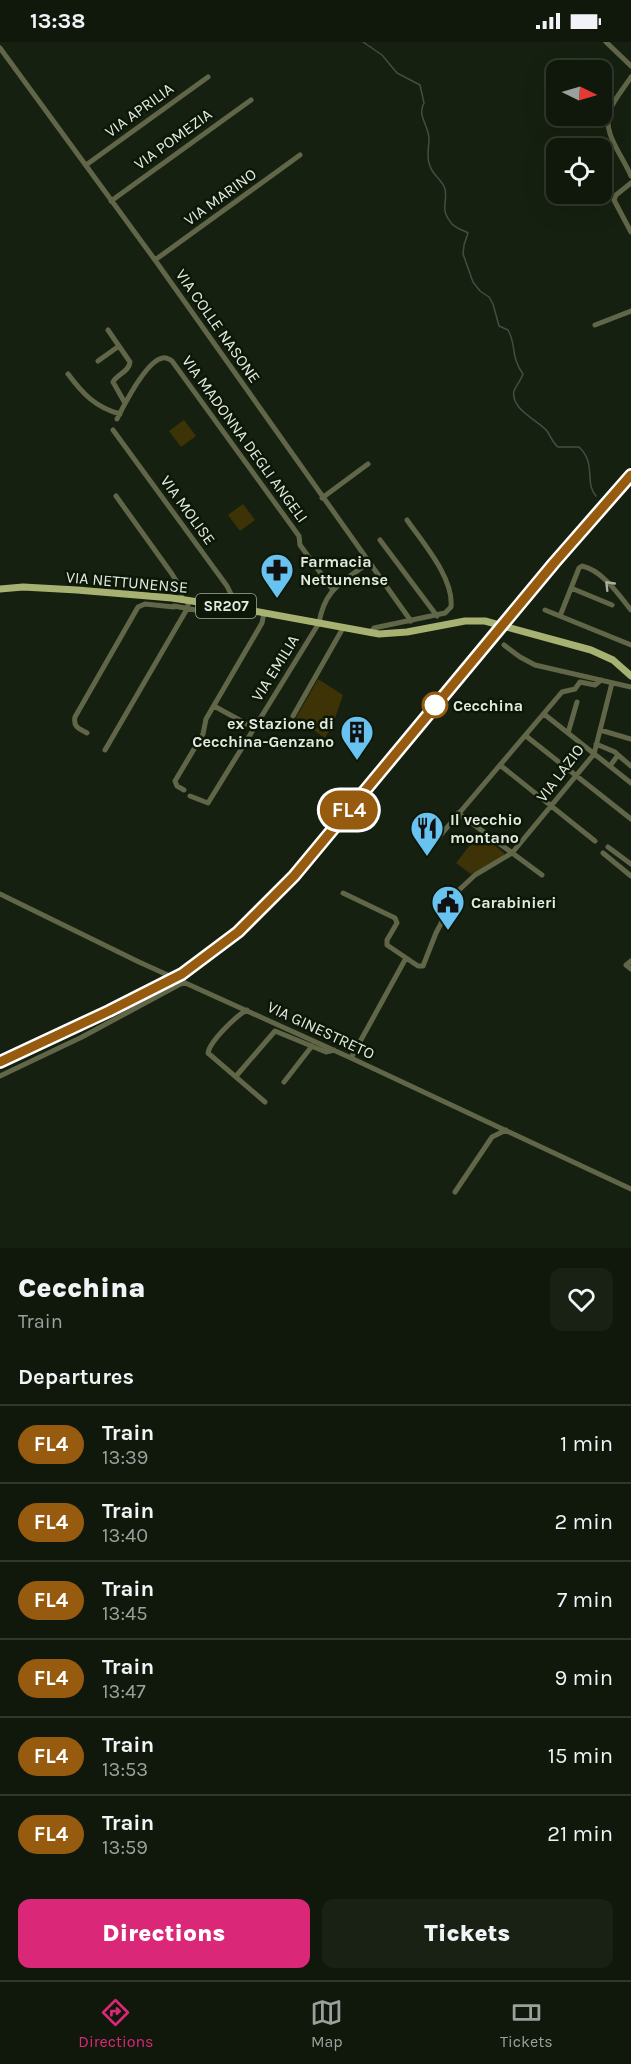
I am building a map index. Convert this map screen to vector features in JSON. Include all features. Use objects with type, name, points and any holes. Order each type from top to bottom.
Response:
[{"type":"main road","name":"VIA NETTUNENSE","points":[[0,589],[23,587],[172,598],[370,633],[397,634],[448,623],[469,620],[485,621],[594,651],[613,660],[631,676]]},
{"type":"street","points":[[606,42],[631,66]]},
{"type":"street","name":"VIA COLLE NASONE","points":[[0,48],[155,260],[411,621]]},
{"type":"street","name":"VIA APRILIA","points":[[86,165],[208,77]]},
{"type":"street","points":[[631,77],[613,104],[607,121],[610,134],[631,176]]},
{"type":"street","name":"VIA POMEZIA","points":[[111,201],[251,100]]},
{"type":"street","name":"VIA MARINO","points":[[155,260],[300,155]]},
{"type":"street","points":[[631,183],[615,195],[614,200],[631,232]]},
{"type":"street","points":[[595,325],[631,311]]},
{"type":"street","points":[[108,330],[130,364],[113,384],[125,403]]},
{"type":"street","points":[[98,361],[119,346]]},
{"type":"street","name":"VIA MADONNA DEGLI ANGELI","points":[[68,374],[88,399],[118,416],[138,380],[158,360],[164,358],[173,362],[299,536],[300,545],[333,590]]},
{"type":"street","name":"VIA MOLISE","points":[[113,430],[227,586],[238,608]]},
{"type":"street","points":[[322,498],[368,464]]},
{"type":"street","points":[[105,750],[187,609],[186,600],[172,574],[116,496]]},
{"type":"street","points":[[370,633],[374,628],[437,616],[448,611],[452,600],[447,580],[407,520]]},
{"type":"street","points":[[380,540],[437,616]]},
{"type":"street","points":[[319,623],[323,604],[333,590],[368,563]]},
{"type":"street","points":[[560,616],[579,568],[582,566],[604,579],[631,610]]},
{"type":"street","points":[[571,588],[612,605]]},
{"type":"street","points":[[172,598],[174,607]]},
{"type":"street","points":[[87,733],[76,727],[75,717],[138,607],[145,604],[201,611],[206,603]]},
{"type":"street","points":[[544,610],[631,645]]},
{"type":"street","points":[[184,790],[177,786],[175,781],[202,736],[205,721],[262,623],[264,613]]},
{"type":"street","name":"VIA EMILIA","points":[[190,796],[208,803],[319,623]]},
{"type":"street","points":[[293,716],[343,628]]},
{"type":"street","points":[[504,645],[532,663],[631,687]]},
{"type":"street","points":[[433,844],[564,691],[575,689],[580,682],[595,685],[601,680]]},
{"type":"street","name":"VIA LAZIO","points":[[406,958],[418,966],[424,965],[453,899],[468,881],[512,854],[594,754],[612,683]]},
{"type":"street","points":[[568,733],[577,702]]},
{"type":"street","points":[[214,706],[254,728]]},
{"type":"street","points":[[544,714],[631,783]]},
{"type":"street","points":[[600,730],[631,739]]},
{"type":"street","points":[[526,736],[631,819]]},
{"type":"street","points":[[596,744],[615,752],[631,766]]},
{"type":"street","points":[[610,766],[618,755]]},
{"type":"street","points":[[500,765],[595,841]]},
{"type":"street","points":[[458,813],[542,875]]},
{"type":"street","points":[[608,847],[631,864]]},
{"type":"street","points":[[603,853],[631,876]]},
{"type":"street","points":[[343,893],[396,918],[397,923],[387,944],[406,958],[351,1058]]},
{"type":"street","name":"VIA GINESTRETO","points":[[0,894],[631,1189]]},
{"type":"street","points":[[631,961],[628,961],[626,965],[631,969]]},
{"type":"street","points":[[0,1076],[82,1037],[184,982]]},
{"type":"street","points":[[247,1010],[230,1024],[210,1046],[208,1052],[265,1102]]},
{"type":"street","points":[[237,1075],[276,1031],[328,1053],[334,1050]]},
{"type":"street","points":[[284,1082],[312,1046]]},
{"type":"street","points":[[455,1192],[492,1137],[506,1130]]},
{"type":"shaded area","points":[[184,420],[196,436],[181,447],[169,431]]},
{"type":"shaded area","points":[[243,504],[255,520],[240,531],[228,515]]},
{"type":"shaded area","points":[[318,679],[343,695],[333,724],[325,738],[296,718]]},
{"type":"shaded area","points":[[479,833],[504,853],[504,856],[471,874],[456,863]]},
{"type":"waterway","points":[[363,42],[382,55],[397,73],[420,85],[424,103],[422,116],[429,138],[429,163],[445,189],[446,214],[454,226],[468,233],[463,254],[473,282],[489,297],[499,326],[508,330],[516,362],[523,374],[514,391],[516,403],[547,431],[558,447],[579,447],[588,460],[591,485],[596,496]]},
{"type":"railway","points":[[0,1062],[170,980],[209,956],[238,932],[294,876],[564,550],[631,475]]},
{"type":"train","name":"FL4","points":[[0,1062],[182,974],[209,956],[253,919],[294,876],[564,550],[631,475]]},
{"type":"place","name":"Farmacia Nettunense","points":[[277,599]]},
{"type":"place","name":"Cecchina","points":[[435,705]]},
{"type":"place","name":"ex Stazione di Cecchina-Genzano","points":[[357,761]]},
{"type":"place","name":"Il vecchio montano","points":[[427,857]]},
{"type":"place","name":"Carabinieri","points":[[448,931]]}]
